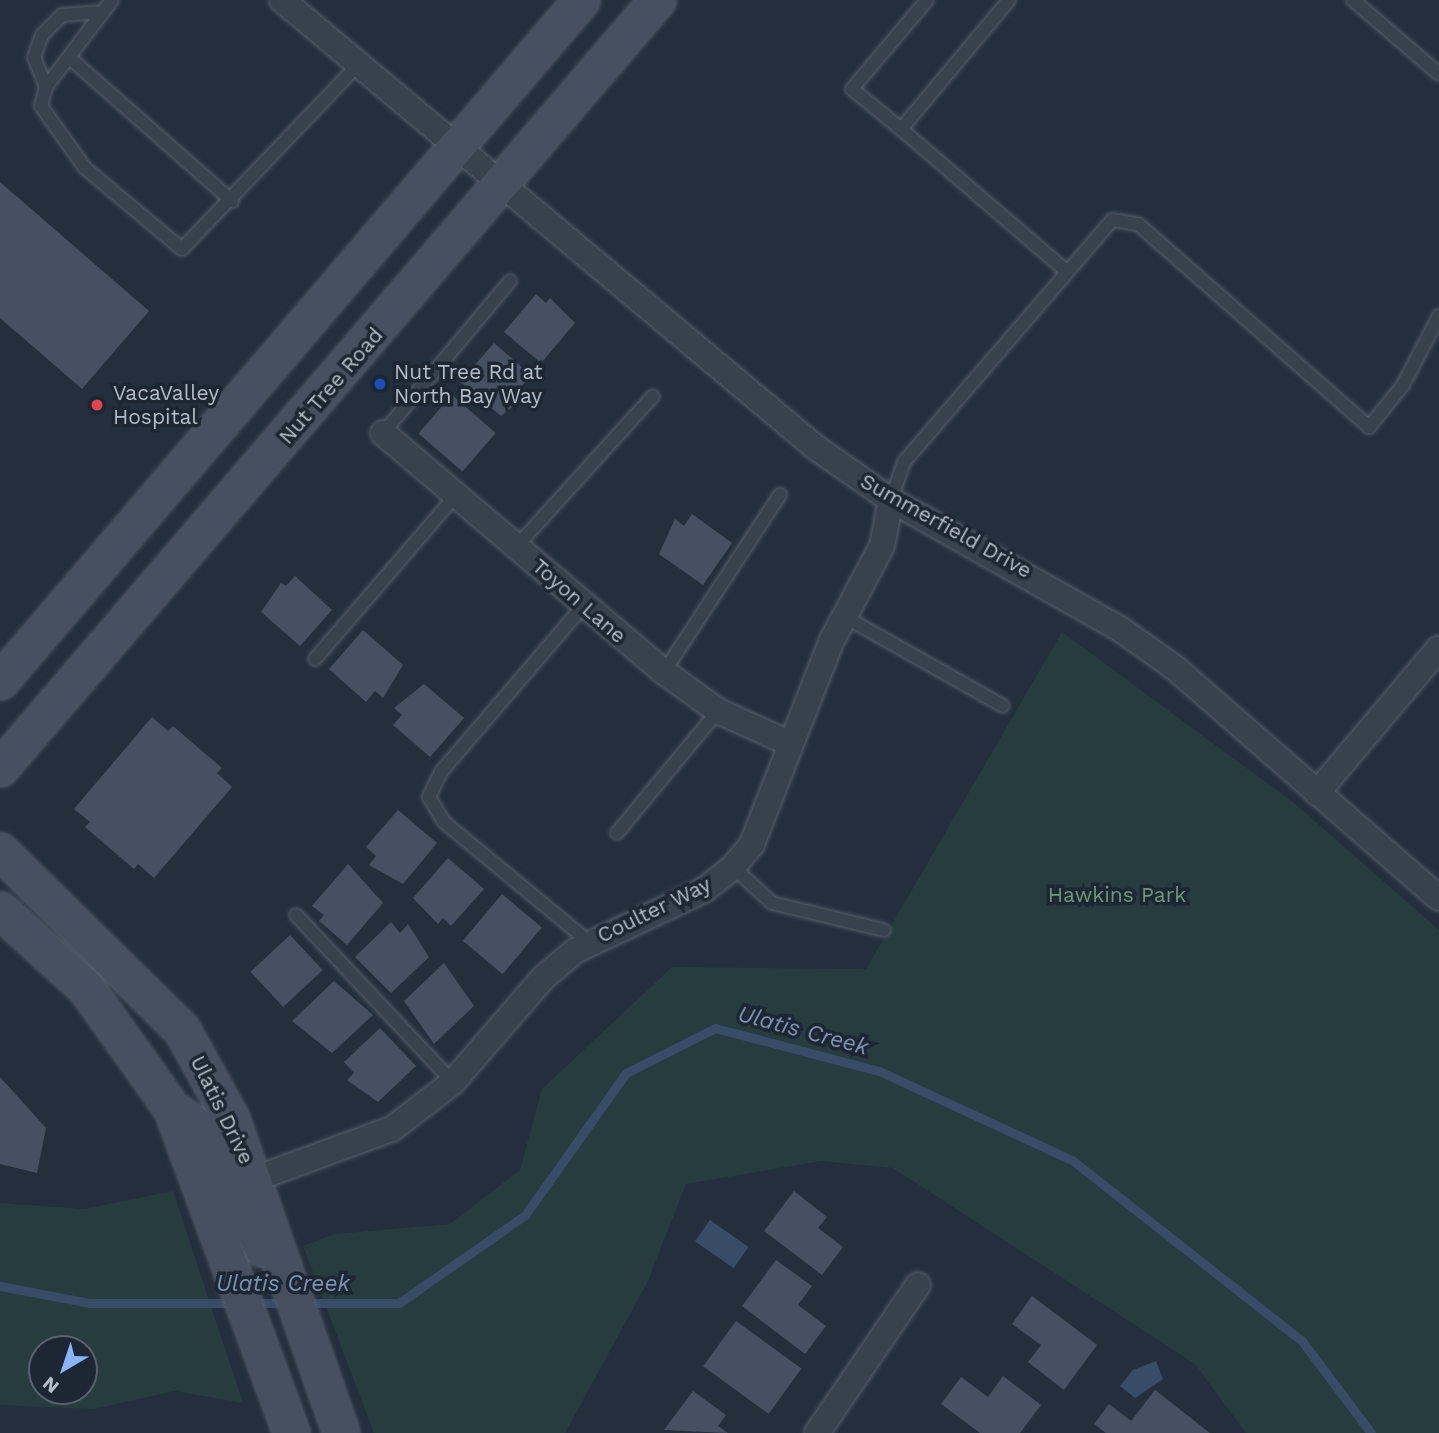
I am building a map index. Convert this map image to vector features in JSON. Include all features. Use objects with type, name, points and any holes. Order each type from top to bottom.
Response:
[{"type":"main road","points":[[0,681],[457,149],[581,0]]},
{"type":"main road","name":"Nut Tree Road","points":[[0,768],[501,187],[657,0]]},
{"type":"main road","name":"Ulatis Drive","points":[[0,851],[182,1030],[232,1119],[277,1242],[341,1433]]},
{"type":"main road","name":"Ulatis Drive","points":[[0,911],[86,988],[173,1109],[223,1238],[291,1433]]},
{"type":"main road","points":[[173,1109],[206,1132],[247,1228],[290,1280]]},
{"type":"street","name":"Summerfield Drive","points":[[282,0],[501,187],[814,447],[891,500],[1120,629],[1439,898]]},
{"type":"street","name":"Toyon Lane","points":[[383,433],[664,672],[718,711],[792,744]]},
{"type":"street","name":"Coulter Way","points":[[255,1179],[393,1129],[453,1082],[543,978],[589,942],[704,890],[733,867],[752,844],[845,617],[882,547],[891,500]]},
{"type":"street","points":[[1317,793],[1439,648]]},
{"type":"street","points":[[817,1433],[918,1285]]},
{"type":"lane","points":[[44,91],[71,59],[112,0]]},
{"type":"lane","points":[[927,0],[852,89],[1066,271]]},
{"type":"lane","points":[[901,129],[1009,0]]},
{"type":"lane","points":[[1353,0],[1439,74]]},
{"type":"lane","points":[[103,12],[77,11],[47,28],[34,57],[44,91],[41,106],[86,168],[182,249],[191,245],[358,65]]},
{"type":"lane","points":[[71,59],[232,201]]},
{"type":"lane","points":[[891,500],[904,462],[1112,220],[1138,224],[1369,427],[1403,385],[1439,316]]},
{"type":"lane","points":[[383,433],[510,281]]},
{"type":"lane","points":[[517,546],[653,396]]},
{"type":"lane","points":[[664,672],[780,495]]},
{"type":"lane","points":[[315,659],[455,496]]},
{"type":"lane","points":[[584,605],[442,772],[429,797],[444,822],[589,942]]},
{"type":"lane","points":[[845,617],[1003,706]]},
{"type":"lane","points":[[617,833],[718,711]]},
{"type":"lane","points":[[733,867],[772,903],[884,930]]},
{"type":"lane","points":[[296,915],[453,1082]]},
{"type":"green space","name":"Hawkins Park","points":[[1062,632],[1294,803],[1439,930],[1439,1433],[1246,1433],[1195,1364],[893,1168],[821,1161],[686,1184],[647,1283],[565,1433],[374,1433],[303,1246],[335,1234],[450,1224],[520,1170],[542,1089],[672,967],[866,969]]},
{"type":"green space","points":[[173,1191],[243,1403],[175,1391],[93,1409],[0,1405],[0,1203],[84,1209]]},
{"type":"water","points":[[710,1220],[749,1247],[734,1268],[695,1241]]},
{"type":"water","points":[[1156,1361],[1163,1379],[1135,1398],[1120,1386],[1133,1370]]},
{"type":"building","points":[[0,182],[149,311],[82,389],[0,318]]},
{"type":"building","points":[[536,294],[546,303],[550,298],[575,323],[541,363],[504,332]]},
{"type":"building","points":[[494,343],[531,375],[522,386],[530,393],[501,416],[460,382]]},
{"type":"building","points":[[452,395],[496,433],[462,472],[419,433]]},
{"type":"building","points":[[692,514],[732,543],[703,585],[659,554],[675,519],[684,526]]},
{"type":"building","points":[[295,576],[332,610],[300,646],[261,612],[281,583],[286,586]]},
{"type":"building","points":[[363,630],[403,665],[383,698],[375,691],[366,702],[329,669]]},
{"type":"building","points":[[424,684],[464,718],[430,757],[393,725],[402,715],[394,708]]},
{"type":"building","points":[[152,717],[168,731],[173,726],[222,768],[217,773],[232,787],[154,878],[138,864],[134,869],[85,827],[90,822],[74,809]]},
{"type":"building","points":[[398,810],[437,843],[403,884],[369,865],[376,856],[366,847]]},
{"type":"building","points":[[448,858],[484,889],[451,926],[443,918],[438,924],[413,898]]},
{"type":"building","points":[[348,864],[383,903],[347,945],[319,921],[324,915],[312,906]]},
{"type":"building","points":[[502,894],[542,927],[503,974],[463,941]]},
{"type":"building","points":[[391,922],[400,933],[408,924],[429,957],[391,993],[355,957]]},
{"type":"building","points":[[290,935],[323,970],[283,1007],[251,972]]},
{"type":"building","points":[[444,963],[474,1006],[434,1044],[404,1001]]},
{"type":"building","points":[[334,981],[373,1015],[332,1053],[292,1021]]},
{"type":"building","points":[[380,1028],[416,1066],[378,1102],[347,1080],[354,1073],[344,1062]]},
{"type":"building","points":[[0,1077],[46,1128],[37,1173],[0,1164]]},
{"type":"building","points":[[794,1191],[827,1217],[818,1228],[843,1247],[822,1275],[764,1231]]},
{"type":"building","points":[[776,1260],[812,1286],[798,1305],[826,1326],[805,1354],[742,1306]]},
{"type":"building","points":[[1032,1296],[1097,1345],[1064,1390],[1028,1362],[1041,1345],[1012,1324]]},
{"type":"building","points":[[736,1321],[802,1369],[769,1414],[703,1366]]},
{"type":"building","points":[[1003,1376],[1041,1405],[1020,1433],[980,1433],[941,1404],[961,1377],[988,1397]]},
{"type":"building","points":[[1155,1390],[1210,1433],[1106,1433],[1094,1424],[1109,1404],[1131,1421]]},
{"type":"building","points":[[693,1391],[726,1415],[718,1426],[728,1433],[664,1430]]},
{"type":"waterway","name":"Ulatis Creek","points":[[303,1303],[399,1303],[525,1215],[626,1073],[715,1028],[879,1071],[1072,1160],[1302,1341],[1371,1433]]},
{"type":"waterway","name":"Ulatis Creek","points":[[0,1286],[90,1303],[236,1303]]},
{"type":"waterway","name":"Ulatis Creek","points":[[250,1303],[289,1303]]},
{"type":"place","name":"Nut Tree Rd at North Bay Way","points":[[380,384]]},
{"type":"place","name":"VacaValley Hospital","points":[[97,405]]}]
